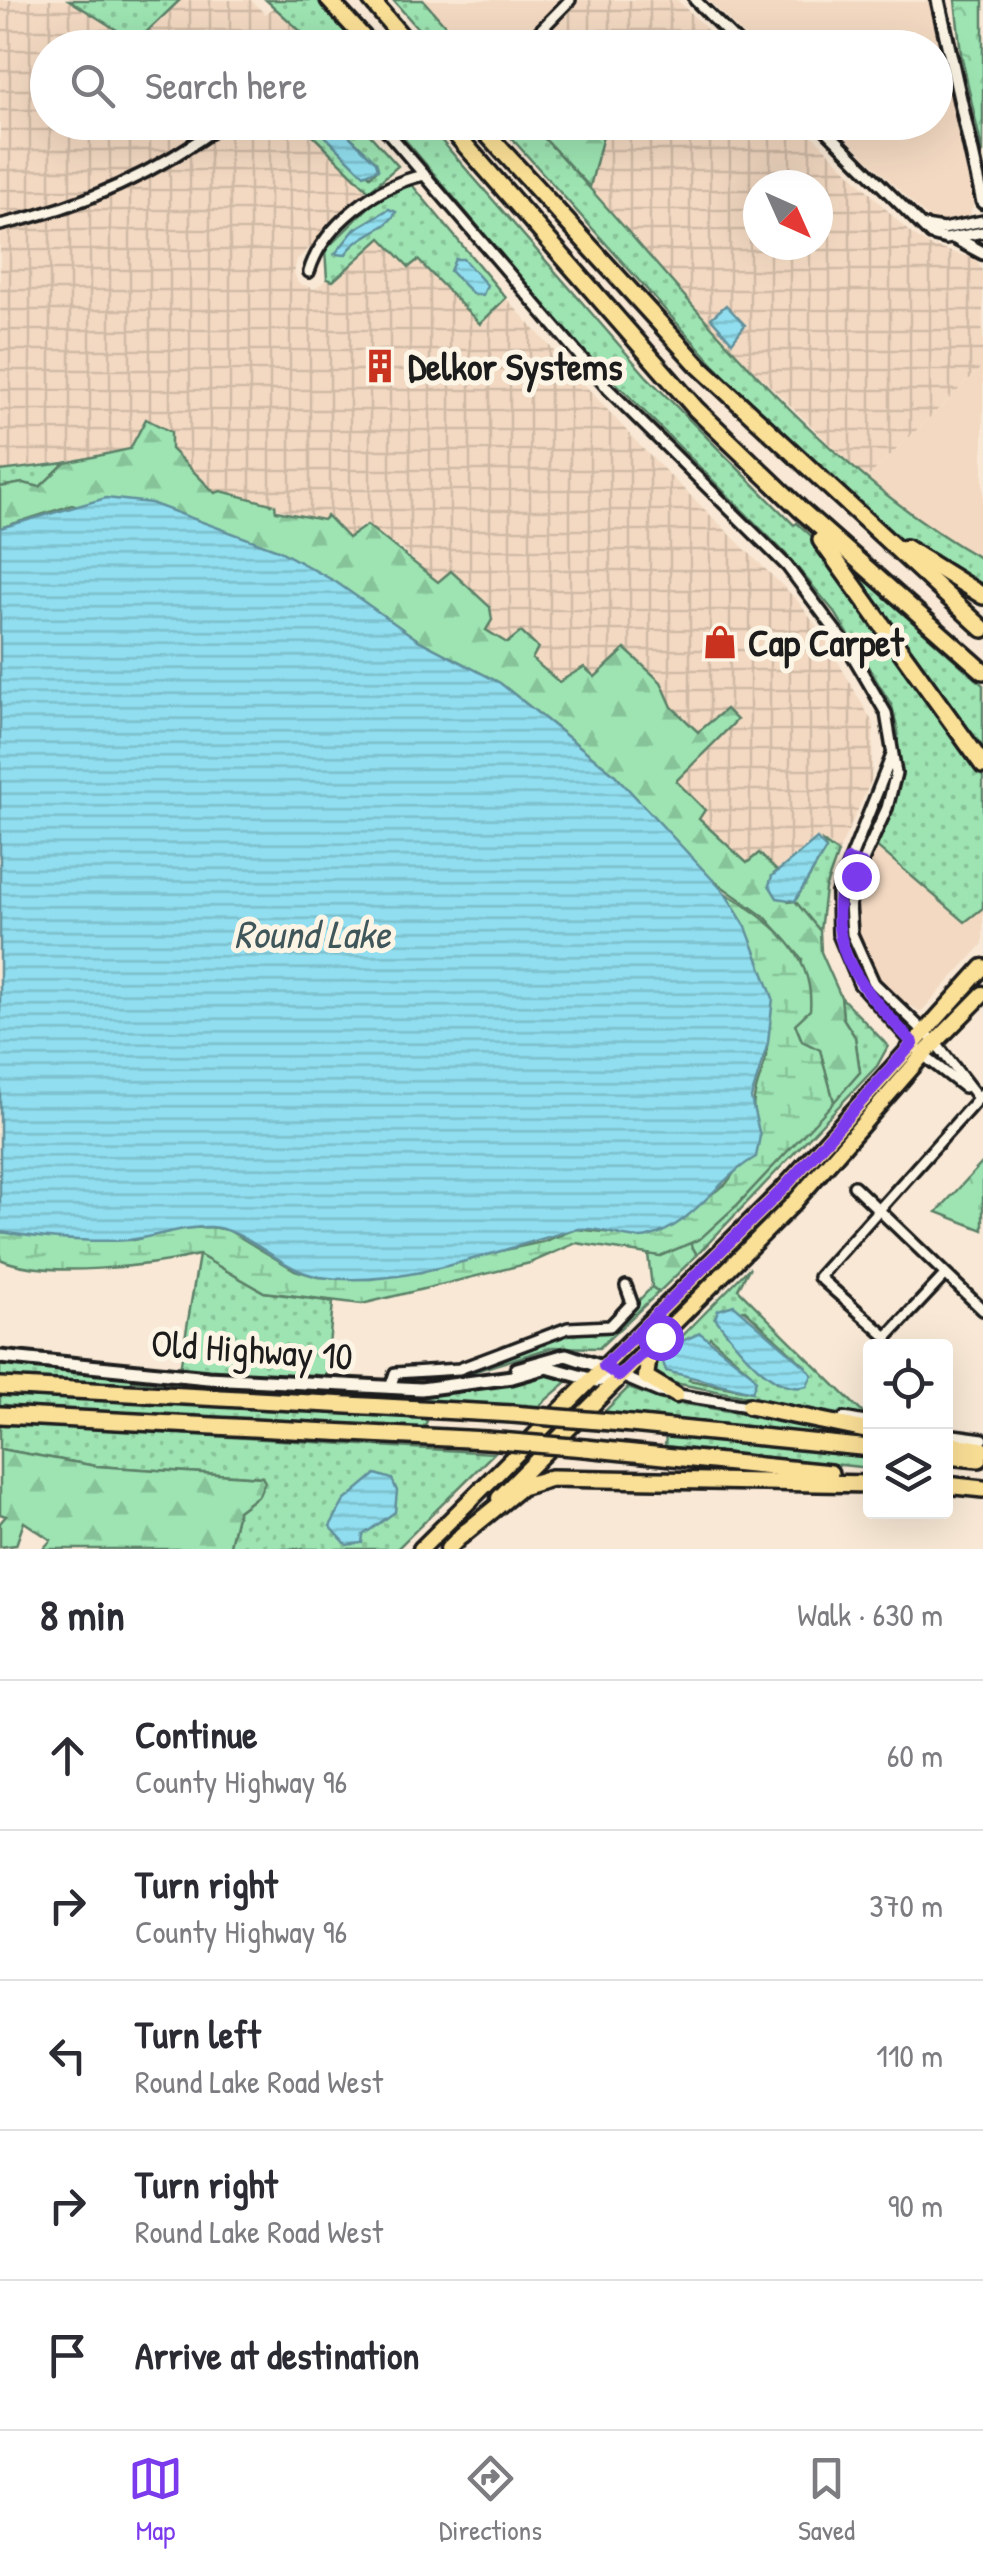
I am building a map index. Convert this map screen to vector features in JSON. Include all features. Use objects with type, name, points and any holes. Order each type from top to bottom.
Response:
[{"type":"highway","points":[[328,0],[358,30]]},
{"type":"highway","points":[[340,0],[362,30]]},
{"type":"highway","points":[[374,0],[398,30]]},
{"type":"highway","points":[[459,140],[640,350],[769,480],[983,671]]},
{"type":"highway","points":[[492,140],[698,365],[983,629]]},
{"type":"highway","points":[[769,480],[844,566],[983,766]]},
{"type":"highway","points":[[853,511],[983,596]]},
{"type":"highway","points":[[0,1386],[512,1414],[863,1447]]},
{"type":"highway","points":[[749,1406],[863,1430]]},
{"type":"highway","points":[[0,1415],[486,1440],[863,1479]]},
{"type":"highway","points":[[953,1445],[983,1450]]},
{"type":"highway","points":[[953,1457],[983,1459]]},
{"type":"highway","points":[[461,1536],[521,1487],[551,1478],[863,1480]]},
{"type":"highway","points":[[953,1487],[983,1490]]},
{"type":"main road","points":[[448,1549],[792,1205],[983,967]]},
{"type":"main road","points":[[421,1549],[783,1189],[920,1043],[934,1042],[983,994]]},
{"type":"main road","points":[[660,1337],[649,1350],[644,1373],[655,1385],[676,1395]]},
{"type":"street","points":[[541,30],[570,0]]},
{"type":"street","points":[[695,0],[724,30]]},
{"type":"street","points":[[938,0],[945,30]]},
{"type":"street","points":[[953,67],[983,202]]},
{"type":"street","points":[[0,225],[112,188],[199,140]]},
{"type":"street","points":[[394,140],[609,390],[813,596],[877,695],[891,734],[894,785],[850,904],[860,958],[920,1043]]},
{"type":"street","points":[[836,140],[938,238],[983,232]]},
{"type":"street","points":[[310,272],[316,249],[379,190],[424,175]]},
{"type":"street","points":[[918,222],[943,230],[983,221]]},
{"type":"street","points":[[956,238],[983,253]]},
{"type":"street","points":[[892,756],[848,860],[836,914],[846,959],[859,984],[981,1095]]},
{"type":"street","points":[[848,860],[862,864]]},
{"type":"street","points":[[934,1042],[981,1095]]},
{"type":"street","points":[[944,1276],[887,1337],[820,1277],[981,1095]]},
{"type":"street","points":[[854,1186],[983,1310]]},
{"type":"street","points":[[390,1388],[395,1373],[459,1369],[568,1328],[610,1326],[632,1303],[626,1286]]},
{"type":"street","name":"Old Highway 10","points":[[500,1378],[556,1356],[580,1357],[619,1376]]},
{"type":"street","name":"Old Highway 10","points":[[0,1358],[208,1378],[390,1388],[454,1386],[554,1367],[590,1379],[619,1376]]},
{"type":"street","points":[[619,1376],[676,1395],[863,1421]]},
{"type":"street","points":[[953,1435],[983,1438]]},
{"type":"shaded area","points":[[0,0],[69,0],[117,30],[30,30],[30,140],[186,140],[119,180],[57,204],[0,218]]},
{"type":"shaded area","points":[[180,0],[251,0],[265,14],[275,6],[301,30],[149,30]]},
{"type":"shaded area","points":[[423,0],[562,0],[533,30],[449,30]]},
{"type":"shaded area","points":[[578,0],[677,0],[708,30],[547,30]]},
{"type":"shaded area","points":[[708,0],[930,2],[936,30],[738,30]]},
{"type":"shaded area","points":[[953,108],[974,204],[970,215],[944,225],[932,222],[848,140],[953,140]]},
{"type":"shaded area","points":[[210,140],[317,140],[369,191],[297,260],[294,273],[298,283],[315,289],[327,279],[333,280],[381,238],[409,267],[417,260],[480,324],[506,298],[644,450],[797,600],[823,635],[874,725],[871,781],[838,853],[830,844],[814,839],[777,871],[759,853],[747,864],[699,818],[705,810],[675,781],[736,720],[726,709],[698,732],[672,707],[661,682],[572,675],[559,682],[532,659],[522,633],[507,643],[486,630],[450,572],[438,583],[402,549],[362,525],[348,538],[323,520],[215,493],[171,449],[171,432],[146,420],[137,441],[124,452],[0,471],[0,230],[112,196],[173,165]]},
{"type":"shaded area","points":[[602,140],[817,140],[910,233],[930,246],[976,259],[983,272],[983,366],[866,479],[701,319],[590,187]]},
{"type":"shaded area","points":[[983,366],[983,560],[944,538],[866,479]]},
{"type":"shaded area","points":[[875,845],[965,922],[983,908],[983,944],[921,1012],[887,991],[873,974],[858,940],[856,898]]},
{"type":"green space","points":[[69,0],[180,0],[149,30],[117,30]]},
{"type":"green space","points":[[266,0],[319,0],[344,30],[299,30]]},
{"type":"green space","points":[[393,0],[423,0],[449,30],[419,30]]},
{"type":"green space","points":[[955,0],[983,0],[983,154],[961,54]]},
{"type":"green space","points":[[317,140],[331,140],[370,176],[378,169],[376,162],[353,140],[374,140],[398,166],[369,191]]},
{"type":"green space","points":[[405,140],[441,140],[647,377],[794,525],[797,523],[824,547],[983,777],[983,908],[965,922],[875,845],[897,788],[898,731],[892,706],[836,614],[787,555],[580,347]]},
{"type":"green space","points":[[513,140],[546,140],[796,415],[854,469],[916,517],[983,560],[983,591],[905,544],[735,388]]},
{"type":"green space","points":[[546,140],[602,140],[590,187]]},
{"type":"green space","points":[[408,180],[506,298],[480,324],[418,260],[409,267],[381,238],[333,281],[327,279],[325,250],[383,193]]},
{"type":"green space","points":[[146,419],[171,432],[171,449],[215,493],[221,491],[275,505],[276,511],[323,520],[327,516],[348,538],[367,525],[438,582],[451,571],[490,607],[492,620],[486,630],[507,643],[521,632],[538,648],[532,659],[559,682],[584,667],[595,677],[625,649],[661,682],[672,707],[698,732],[726,709],[737,720],[676,781],[705,810],[699,819],[747,863],[759,853],[777,871],[772,876],[789,902],[795,901],[820,931],[821,952],[841,997],[843,1018],[855,1037],[860,1072],[834,1102],[820,1050],[802,1041],[795,1024],[802,959],[766,918],[710,878],[613,773],[500,683],[418,640],[336,583],[72,505],[0,528],[0,487],[23,483],[40,487],[65,463],[130,449]]},
{"type":"green space","points":[[65,463],[40,487],[23,483],[0,487],[0,471]]},
{"type":"green space","points":[[861,576],[983,685],[983,754],[859,579]]},
{"type":"green space","points":[[823,842],[838,853],[825,889],[820,931],[795,901],[826,849]]},
{"type":"green space","points":[[725,893],[773,927],[797,955],[810,990],[810,1010],[795,1024],[802,1041],[820,1050],[834,1102],[700,1239],[660,1256],[576,1243],[530,1263],[362,1304],[264,1292],[199,1255],[127,1266],[70,1269],[19,1265],[0,1259],[0,1232],[134,1240],[173,1229],[211,1227],[228,1230],[295,1270],[318,1277],[371,1279],[542,1242],[576,1229],[649,1237],[726,1184],[760,1136],[753,1108],[766,1053],[763,1002],[749,944]]},
{"type":"green space","points":[[841,997],[888,1046],[877,1066],[697,1255],[690,1243],[736,1206],[860,1072],[855,1037],[843,1018]]},
{"type":"green space","points":[[983,1162],[983,1230],[937,1212]]},
{"type":"green space","points":[[690,1243],[697,1255],[659,1292],[652,1287],[648,1254],[660,1256]]},
{"type":"green space","points":[[199,1255],[264,1292],[333,1302],[326,1378],[180,1369]]},
{"type":"green space","points":[[750,1267],[738,1289],[863,1413],[863,1419],[658,1380],[652,1372],[657,1362]],"holes":[[[745,1310],[806,1367],[777,1382],[715,1318]],[[710,1337],[751,1373],[752,1392],[689,1380]]]},
{"type":"green space","points":[[652,1287],[659,1292],[599,1348],[553,1347],[469,1373],[570,1333],[607,1333]]},
{"type":"green space","points":[[0,1364],[210,1384],[422,1395],[511,1385],[549,1374],[568,1381],[539,1406],[512,1406],[133,1381],[128,1385],[0,1378]]},
{"type":"green space","points":[[628,1388],[662,1400],[863,1434],[863,1438],[604,1412]]},
{"type":"green space","points":[[0,1394],[421,1416],[427,1421],[418,1428],[0,1406]]},
{"type":"green space","points":[[0,1423],[494,1453],[397,1549],[229,1549],[238,1511],[259,1495],[262,1477],[96,1466],[0,1449]]},
{"type":"green space","points":[[666,1435],[863,1455],[863,1467],[665,1446]]},
{"type":"green space","points":[[0,1449],[96,1466],[262,1477],[265,1482],[259,1495],[238,1511],[229,1549],[43,1549],[51,1540],[24,1522],[16,1545],[0,1547],[0,1523],[6,1516],[0,1514]]},
{"type":"water","points":[[329,140],[353,140],[376,162],[378,169],[364,175]]},
{"type":"water","points":[[389,209],[396,212],[386,223],[358,241],[345,255],[335,254],[355,229]]},
{"type":"water","points":[[455,259],[463,259],[487,285],[483,295],[473,294],[450,271]]},
{"type":"water","points":[[726,305],[745,325],[732,342],[711,318]]},
{"type":"water","name":"Round Lake","points":[[106,498],[151,503],[278,550],[336,582],[418,640],[500,683],[613,773],[725,893],[746,927],[773,998],[768,1043],[751,1098],[760,1136],[756,1157],[679,1222],[648,1237],[573,1230],[448,1266],[383,1278],[320,1277],[306,1273],[237,1234],[211,1227],[113,1241],[0,1232],[0,528]]},
{"type":"water","points":[[817,839],[826,849],[795,901],[777,898],[769,885],[772,876]]},
{"type":"water","points":[[734,1305],[806,1367],[812,1375],[807,1386],[781,1383],[743,1353],[715,1318],[718,1310]]},
{"type":"water","points":[[700,1333],[751,1373],[756,1381],[752,1392],[666,1371],[663,1362],[680,1342]]},
{"type":"water","points":[[376,1474],[392,1479],[397,1491],[395,1512],[363,1535],[362,1543],[347,1545],[330,1526],[344,1501]]},
{"type":"place","name":"Delkor Systems","points":[[380,366]]},
{"type":"place","name":"Cap Carpet","points":[[720,642]]},
{"type":"route","points":[[660,1337],[619,1376],[604,1366],[783,1189],[913,1043],[859,984],[846,959],[836,914],[837,893],[848,860],[862,864],[856,876]]}]
